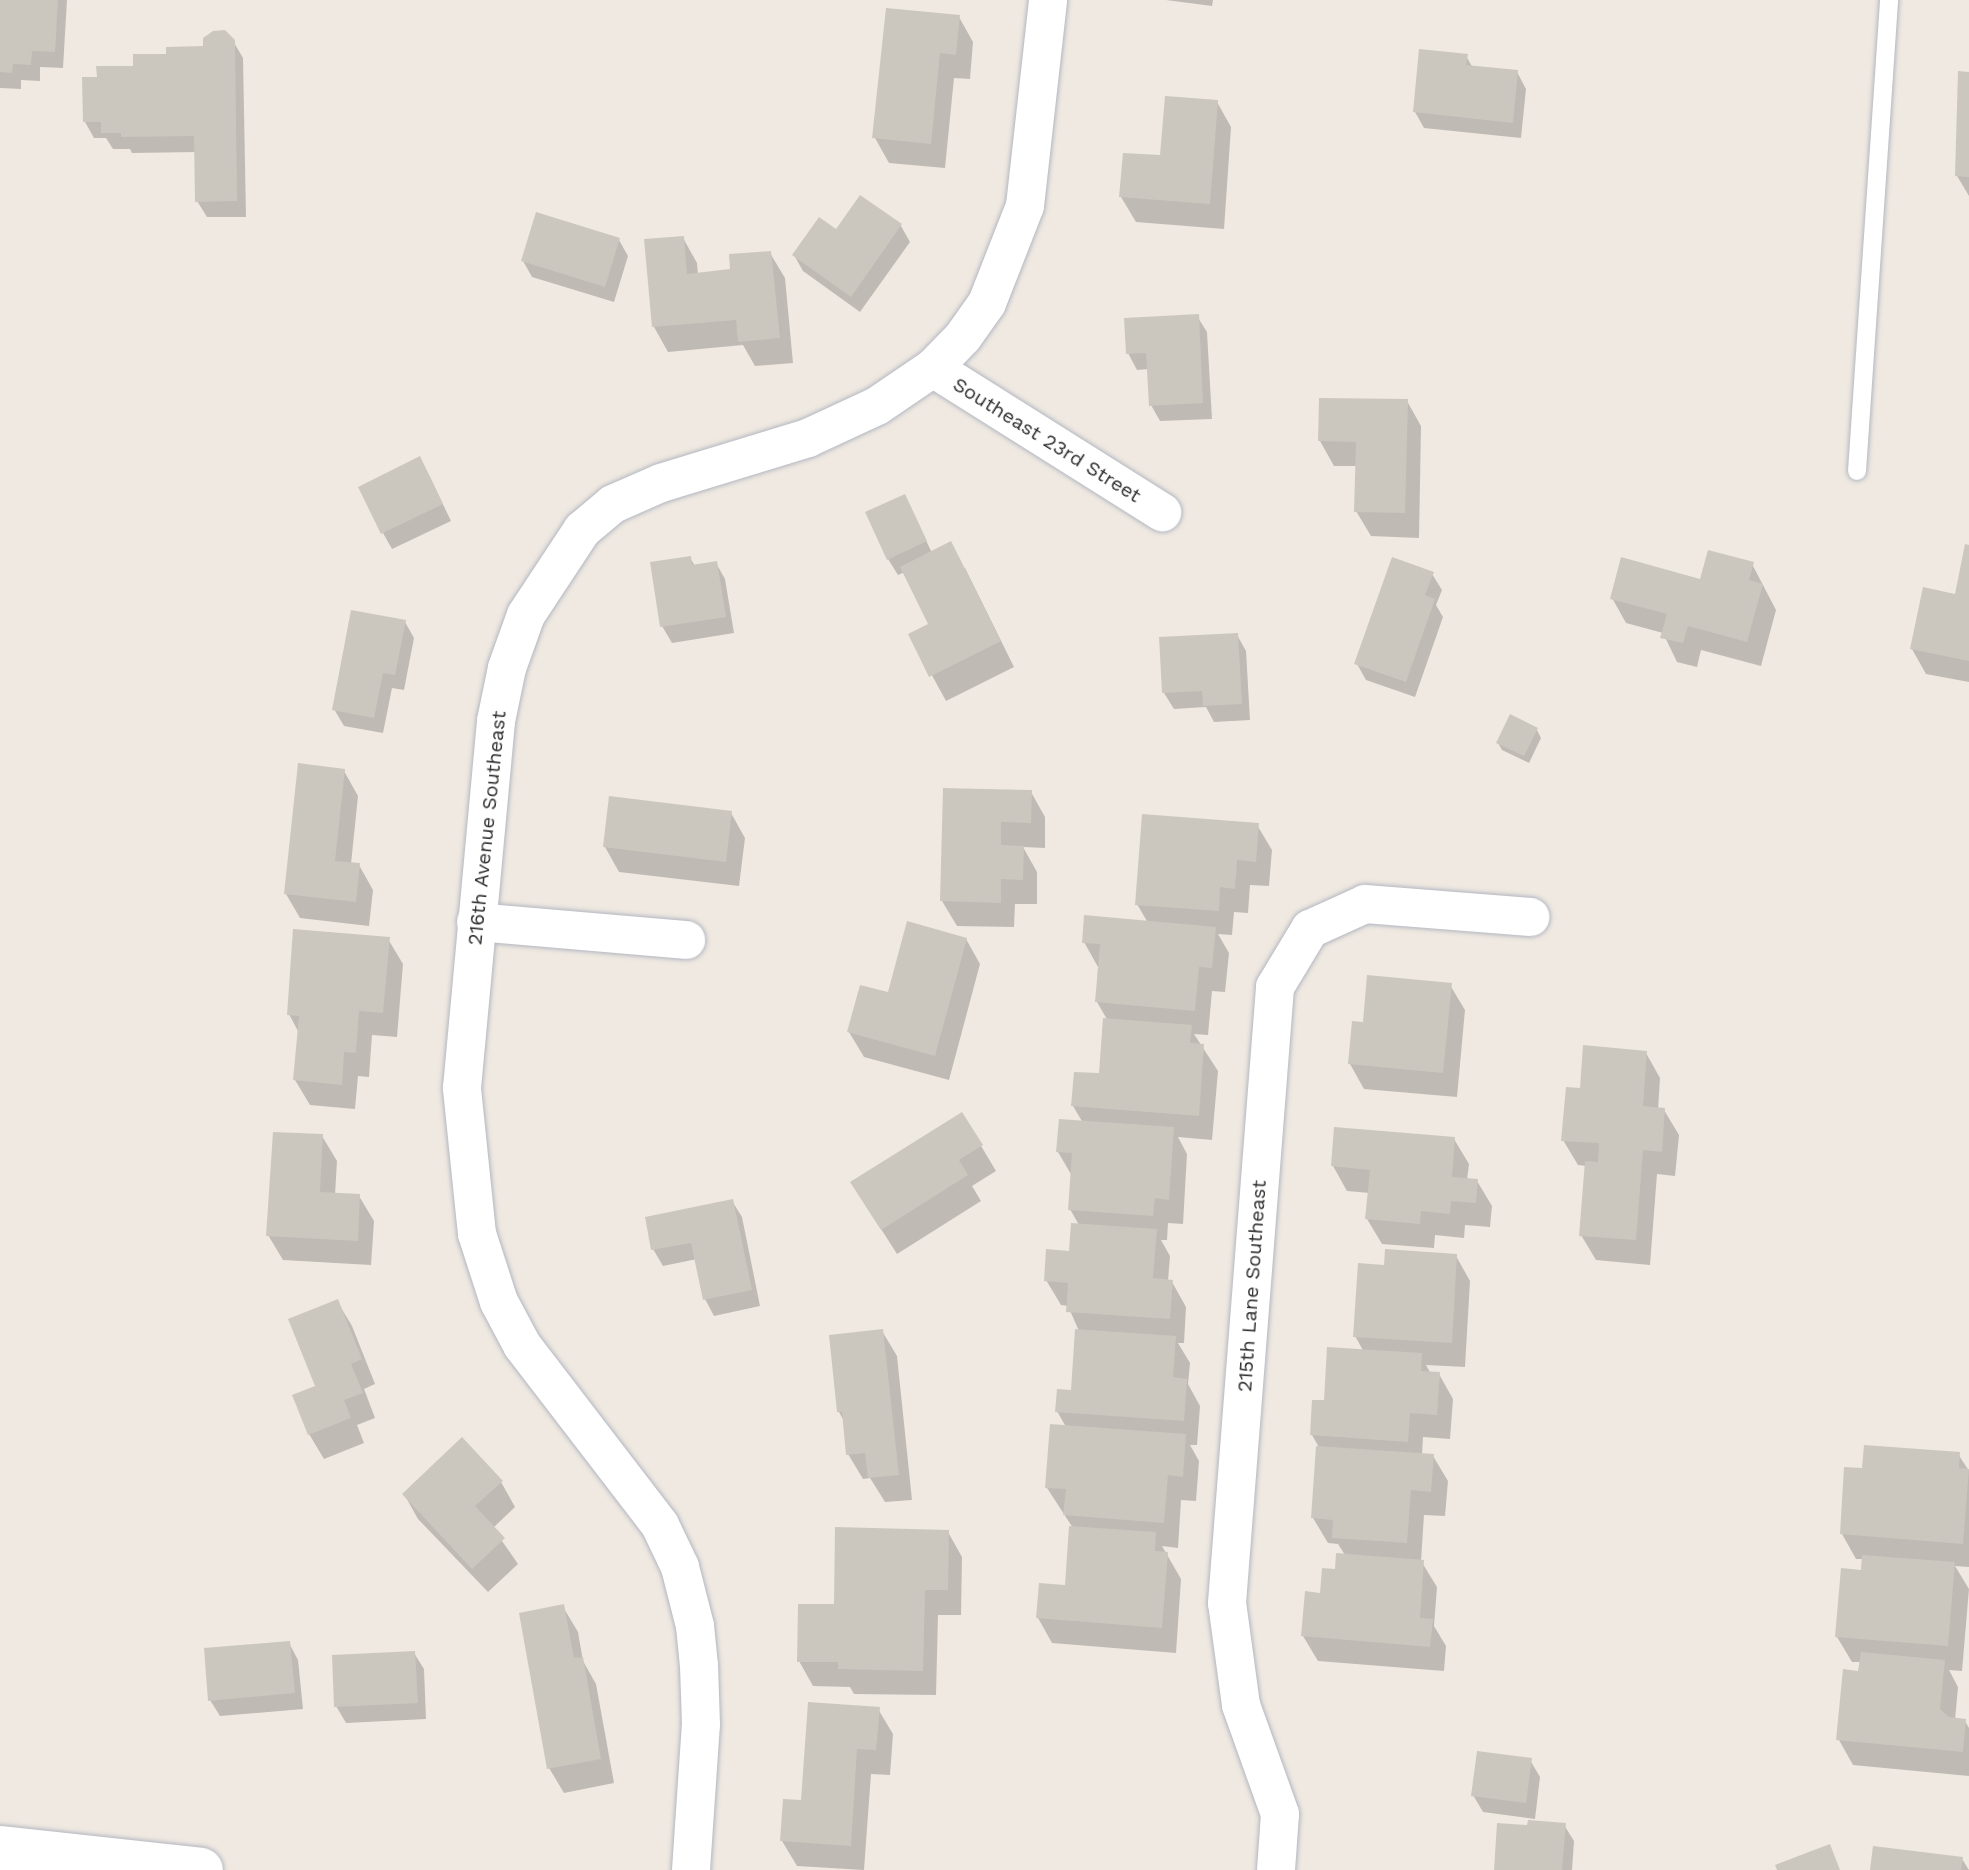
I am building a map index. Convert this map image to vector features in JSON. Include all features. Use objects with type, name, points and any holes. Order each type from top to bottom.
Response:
[{"type":"street","name":"216th Avenue Southeast","points":[[691,1870],[701,1725],[699,1666],[695,1626],[680,1567],[660,1525],[522,1345],[499,1302],[477,1234],[462,1088],[496,721],[507,668],[526,615],[548,577],[582,530],[613,504],[661,483],[808,438],[877,406],[933,368],[963,337],[987,303],[1025,206],[1048,0]]},
{"type":"street","name":"Southeast 23rd Street","points":[[933,368],[1162,512]]},
{"type":"street","name":"215th Lane Southeast","points":[[1276,1870],[1280,1814],[1241,1705],[1227,1603],[1275,987],[1310,929],[1365,904],[1530,917]]},
{"type":"street","points":[[476,922],[686,940]]},
{"type":"street","points":[[0,1848],[201,1870]]},
{"type":"lane","points":[[1857,471],[1889,0]]},
{"type":"building","points":[[0,0],[58,0],[55,52],[32,51],[31,65],[13,64],[12,73],[0,72]]},
{"type":"building","points":[[886,8],[960,15],[956,55],[940,53],[931,144],[872,138]]},
{"type":"building","points":[[225,30],[235,40],[237,201],[195,202],[194,136],[121,137],[121,133],[101,133],[101,122],[83,122],[82,77],[97,77],[96,66],[133,66],[133,54],[166,54],[166,47],[203,46],[203,38],[213,31]]},
{"type":"building","points":[[1419,49],[1468,54],[1466,65],[1518,70],[1513,123],[1413,112]]},
{"type":"building","points":[[1958,71],[1969,72],[1969,177],[1955,176]]},
{"type":"building","points":[[1165,96],[1218,100],[1210,204],[1119,197],[1123,153],[1160,155]]},
{"type":"building","points":[[860,195],[902,224],[851,297],[792,255],[819,217],[836,229]]},
{"type":"building","points":[[536,212],[620,238],[605,287],[521,261]]},
{"type":"building","points":[[684,236],[687,274],[730,269],[729,254],[771,251],[780,338],[738,342],[736,320],[652,327],[644,239]]},
{"type":"building","points":[[1199,314],[1203,403],[1149,406],[1146,353],[1126,354],[1124,318]]},
{"type":"building","points":[[1319,398],[1408,399],[1405,513],[1354,512],[1356,442],[1318,441]]},
{"type":"building","points":[[420,456],[443,504],[381,534],[358,487]]},
{"type":"building","points":[[905,494],[927,541],[887,560],[865,512]]},
{"type":"building","points":[[951,541],[1001,641],[929,677],[908,634],[928,624],[900,567]]},
{"type":"building","points":[[1965,544],[1969,545],[1969,661],[1910,649],[1923,587],[1955,594]]},
{"type":"building","points":[[1708,550],[1754,562],[1749,580],[1763,584],[1747,642],[1688,626],[1683,643],[1660,638],[1667,614],[1610,599],[1621,557],[1700,579]]},
{"type":"building","points":[[691,556],[692,565],[717,561],[726,617],[660,627],[650,562]]},
{"type":"building","points":[[1392,557],[1434,572],[1425,595],[1435,599],[1406,682],[1354,664]]},
{"type":"building","points":[[351,610],[406,620],[395,675],[383,673],[374,718],[332,710]]},
{"type":"building","points":[[1238,633],[1242,704],[1203,706],[1202,691],[1162,693],[1159,637]]},
{"type":"building","points":[[1510,714],[1538,728],[1524,756],[1496,743]]},
{"type":"building","points":[[298,763],[345,769],[335,861],[360,863],[356,902],[284,894]]},
{"type":"building","points":[[943,788],[1032,790],[1031,823],[1001,822],[1001,845],[1024,846],[1023,880],[1001,879],[1001,903],[940,901]]},
{"type":"building","points":[[609,796],[732,811],[726,862],[603,847]]},
{"type":"building","points":[[1142,814],[1259,823],[1256,862],[1237,860],[1235,889],[1220,887],[1219,911],[1135,905]]},
{"type":"building","points":[[1084,915],[1216,927],[1212,968],[1199,967],[1195,1011],[1095,1002],[1100,944],[1082,943]]},
{"type":"building","points":[[907,921],[967,938],[935,1056],[847,1032],[860,985],[888,992]]},
{"type":"building","points":[[293,929],[390,937],[383,1013],[359,1011],[356,1053],[344,1052],[342,1085],[293,1080],[299,1016],[287,1015]]},
{"type":"building","points":[[1367,975],[1452,983],[1443,1073],[1348,1064],[1352,1021],[1363,1022]]},
{"type":"building","points":[[1103,1018],[1192,1025],[1190,1043],[1204,1044],[1199,1116],[1071,1106],[1074,1072],[1099,1073]]},
{"type":"building","points":[[1583,1045],[1647,1051],[1643,1106],[1665,1108],[1662,1152],[1643,1150],[1636,1240],[1579,1236],[1585,1161],[1598,1162],[1599,1143],[1561,1141],[1566,1087],[1580,1088]]},
{"type":"building","points":[[962,1112],[983,1145],[959,1160],[968,1175],[881,1230],[850,1182]]},
{"type":"building","points":[[1059,1119],[1174,1127],[1169,1200],[1155,1198],[1153,1216],[1068,1210],[1072,1153],[1056,1152]]},
{"type":"building","points":[[1334,1127],[1455,1137],[1452,1177],[1478,1179],[1476,1203],[1451,1201],[1450,1214],[1421,1211],[1420,1224],[1365,1219],[1370,1170],[1331,1166]]},
{"type":"building","points":[[273,1132],[323,1134],[320,1192],[360,1194],[358,1241],[266,1236]]},
{"type":"building","points":[[733,1199],[752,1290],[703,1300],[691,1243],[651,1250],[645,1217]]},
{"type":"building","points":[[1071,1223],[1157,1229],[1153,1278],[1173,1280],[1170,1319],[1066,1312],[1068,1283],[1044,1281],[1046,1249],[1069,1251]]},
{"type":"building","points":[[1385,1249],[1457,1254],[1452,1343],[1353,1337],[1358,1263],[1384,1265]]},
{"type":"building","points":[[338,1299],[362,1359],[351,1364],[363,1393],[344,1400],[351,1418],[308,1435],[292,1395],[315,1386],[288,1319]]},
{"type":"building","points":[[883,1329],[899,1475],[868,1478],[865,1453],[846,1455],[842,1412],[837,1412],[829,1335]]},
{"type":"building","points":[[1075,1329],[1176,1336],[1173,1377],[1187,1379],[1184,1421],[1055,1412],[1057,1389],[1071,1390]]},
{"type":"building","points":[[1327,1347],[1422,1353],[1421,1371],[1440,1372],[1437,1415],[1410,1413],[1408,1442],[1310,1435],[1312,1400],[1324,1400]]},
{"type":"building","points":[[1050,1424],[1186,1434],[1183,1477],[1168,1475],[1164,1523],[1063,1515],[1066,1489],[1045,1488]]},
{"type":"building","points":[[462,1437],[503,1481],[475,1506],[505,1538],[472,1569],[402,1494]]},
{"type":"building","points":[[1864,1445],[1960,1452],[1959,1468],[1969,1469],[1963,1544],[1840,1534],[1844,1467],[1862,1468]]},
{"type":"building","points":[[1316,1446],[1434,1454],[1431,1492],[1411,1490],[1407,1543],[1332,1538],[1333,1520],[1311,1518]]},
{"type":"building","points":[[1069,1526],[1156,1532],[1155,1551],[1168,1552],[1162,1628],[1036,1618],[1039,1583],[1065,1585]]},
{"type":"building","points":[[835,1527],[949,1530],[948,1590],[925,1590],[923,1671],[838,1669],[838,1662],[797,1662],[798,1604],[834,1604]]},
{"type":"building","points":[[1336,1553],[1424,1560],[1420,1618],[1433,1619],[1430,1647],[1301,1636],[1305,1591],[1320,1593],[1322,1568],[1335,1569]]},
{"type":"building","points":[[1862,1555],[1955,1562],[1948,1646],[1835,1637],[1841,1568],[1861,1570]]},
{"type":"building","points":[[564,1604],[574,1658],[583,1657],[601,1759],[547,1769],[519,1613]]},
{"type":"building","points":[[290,1641],[295,1693],[208,1701],[204,1648]]},
{"type":"building","points":[[415,1651],[418,1703],[334,1707],[332,1655]]},
{"type":"building","points":[[1861,1652],[1945,1660],[1940,1709],[1949,1717],[1966,1719],[1963,1752],[1836,1740],[1843,1669],[1858,1671]]},
{"type":"building","points":[[808,1702],[880,1707],[876,1750],[857,1749],[851,1846],[780,1841],[783,1799],[801,1800]]},
{"type":"building","points":[[1477,1751],[1532,1758],[1526,1803],[1471,1796]]},
{"type":"building","points":[[1528,1820],[1566,1823],[1562,1870],[1494,1870],[1497,1823],[1527,1825]]},
{"type":"building","points":[[1830,1844],[1840,1870],[1777,1870],[1775,1865]]},
{"type":"building","points":[[1873,1846],[1963,1857],[1961,1870],[1870,1870]]}]
